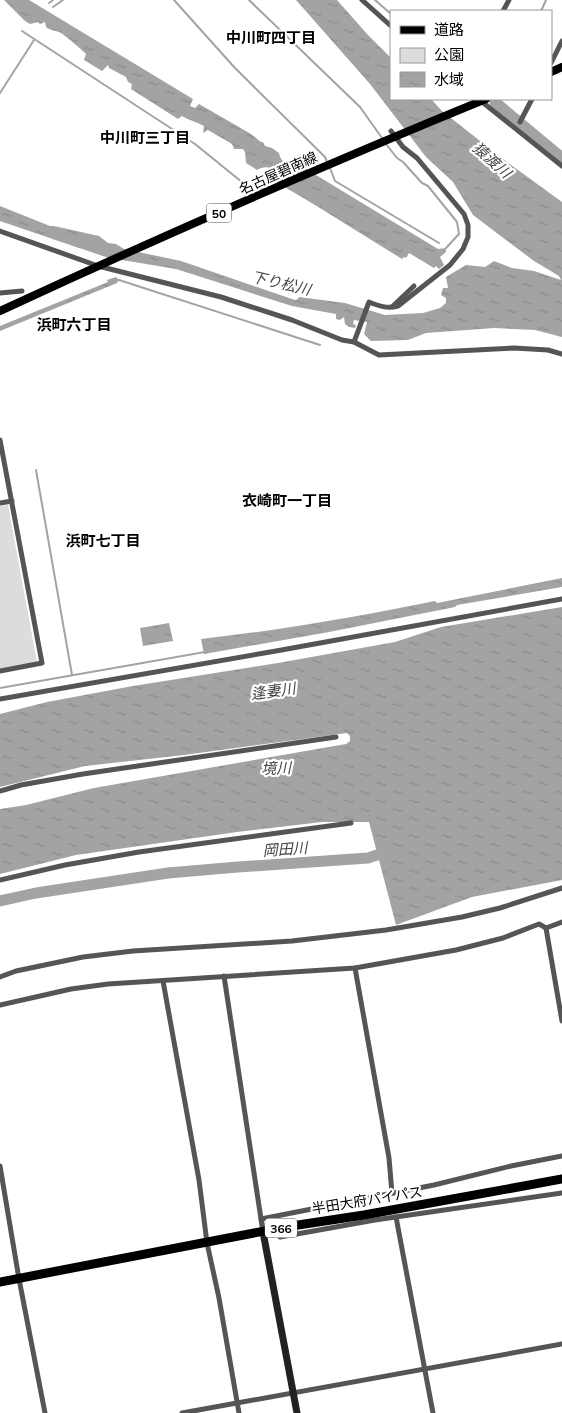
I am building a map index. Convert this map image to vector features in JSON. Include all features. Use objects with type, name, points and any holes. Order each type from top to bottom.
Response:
[{"type":"highway","name":"半田大府パイパス","points":[[0,1282],[263,1232],[562,1179]]},
{"type":"main road","name":"名古屋碧南線","points":[[0,311],[390,137],[483,100]]},
{"type":"street","points":[[362,0],[390,25]]},
{"type":"street","points":[[552,61],[562,41]]},
{"type":"street","points":[[480,100],[562,166]]},
{"type":"street","points":[[520,122],[531,100]]},
{"type":"street","points":[[355,340],[368,302],[391,308],[398,306],[450,265],[464,249],[468,237],[468,226],[464,214],[417,158],[390,137]]},
{"type":"street","points":[[0,232],[102,264],[221,297],[292,320],[342,340],[355,340],[379,355],[514,348],[548,350],[562,354]]},
{"type":"street","points":[[391,308],[414,286]]},
{"type":"street","points":[[0,293],[22,291]]},
{"type":"street","points":[[0,440],[42,663],[0,672]]},
{"type":"street","points":[[0,503],[12,501]]},
{"type":"street","points":[[0,699],[562,599]]},
{"type":"street","points":[[0,790],[82,774],[336,738]]},
{"type":"street","points":[[0,880],[65,865],[140,852],[351,823]]},
{"type":"street","points":[[0,976],[23,969],[83,957],[143,950],[292,941],[386,930],[462,917],[500,908],[562,888]]},
{"type":"street","points":[[546,928],[562,922]]},
{"type":"street","points":[[0,1005],[71,989],[108,984],[355,968],[456,950],[503,938],[539,924],[546,928]]},
{"type":"street","points":[[546,928],[562,1021]]},
{"type":"street","points":[[355,968],[388,1158],[392,1193]]},
{"type":"street","points":[[224,976],[263,1232],[298,1413]]},
{"type":"street","points":[[163,981],[199,1180],[207,1243],[239,1413]]},
{"type":"street","points":[[262,1219],[562,1156]]},
{"type":"street","points":[[0,1166],[18,1279],[45,1413]]},
{"type":"street","points":[[280,1238],[396,1216],[562,1193]]},
{"type":"street","points":[[396,1216],[433,1413]]},
{"type":"street","points":[[182,1413],[562,1344]]},
{"type":"green space","points":[[8,505],[37,662],[0,669],[0,506]]},
{"type":"water","points":[[4,0],[29,0],[193,99],[190,106],[195,108],[199,104],[251,134],[263,142],[265,146],[279,153],[284,162],[298,171],[307,169],[438,249],[446,248],[446,252],[440,257],[444,265],[439,269],[436,266],[434,268],[409,253],[406,258],[402,259],[276,182],[283,175],[281,173],[276,174],[272,169],[268,168],[257,170],[246,163],[243,149],[234,149],[232,144],[208,130],[203,133],[204,126],[182,116],[178,119],[131,89],[132,84],[128,82],[126,77],[109,68],[108,65],[102,71],[84,60],[86,54],[63,34],[46,27],[45,22],[30,24]]},
{"type":"water","name":"猿渡川","points":[[296,0],[337,0],[390,57],[390,100],[432,100],[442,111],[503,159],[562,202],[562,337],[535,330],[494,328],[426,333],[408,340],[371,341],[364,334],[367,322],[354,320],[355,328],[349,327],[345,324],[344,317],[340,320],[336,319],[336,314],[292,306],[176,269],[122,260],[107,254],[97,246],[90,244],[79,248],[0,221],[0,206],[50,226],[99,236],[108,243],[116,244],[124,249],[181,261],[295,300],[299,297],[345,303],[385,315],[423,313],[440,308],[446,303],[446,298],[441,295],[443,288],[448,288],[446,277],[466,265],[485,267],[494,261],[512,268],[534,271],[561,280],[559,276],[534,261],[473,215],[453,182],[426,157],[370,84]]},
{"type":"water","points":[[116,277],[119,280],[117,283],[0,331],[0,326]]},
{"type":"water","points":[[562,578],[562,587],[457,605],[455,607],[329,632],[204,654],[201,639],[318,623],[435,601],[437,603]]},
{"type":"water","points":[[562,607],[562,880],[472,897],[396,925],[369,822],[322,822],[237,832],[76,855],[0,874],[0,809],[26,805],[94,788],[346,744],[350,741],[350,736],[347,733],[85,766],[0,787],[0,714],[47,702],[133,686],[395,642],[441,627]]},
{"type":"water","points":[[169,623],[173,641],[143,646],[140,628]]},
{"type":"waterway","points":[[49,3],[53,0]]},
{"type":"waterway","points":[[53,7],[63,0]]},
{"type":"waterway","points":[[174,0],[235,68],[325,157],[328,164]]},
{"type":"waterway","points":[[249,0],[360,107],[382,138]]},
{"type":"waterway","points":[[375,0],[390,13]]},
{"type":"waterway","points":[[541,10],[546,0]]},
{"type":"waterway","points":[[22,31],[195,144],[253,191]]},
{"type":"waterway","points":[[0,93],[34,40]]},
{"type":"waterway","points":[[495,102],[562,158]]},
{"type":"waterway","points":[[386,144],[397,158],[422,183],[428,186],[457,222],[459,234],[446,248]]},
{"type":"waterway","points":[[330,168],[335,181],[439,243]]},
{"type":"waterway","name":"下り松川","points":[[73,240],[117,255]]},
{"type":"waterway","points":[[119,280],[320,345]]},
{"type":"waterway","points":[[36,470],[72,675]]},
{"type":"waterway","points":[[0,688],[205,652]]},
{"type":"waterway","name":"岡田川","points":[[0,901],[36,893],[168,873],[368,858],[392,850]]},
{"type":"district","name":"中川町四丁目","points":[[271,37]]},
{"type":"district","name":"中川町三丁目","points":[[145,137]]},
{"type":"district","name":"浜町六丁目","points":[[74,324]]},
{"type":"district","name":"衣崎町一丁目","points":[[287,500]]},
{"type":"district","name":"浜町七丁目","points":[[103,540]]},
{"type":"water label","name":"逢妻川","points":[[273,691]]},
{"type":"water label","name":"境川","points":[[276,768]]}]
